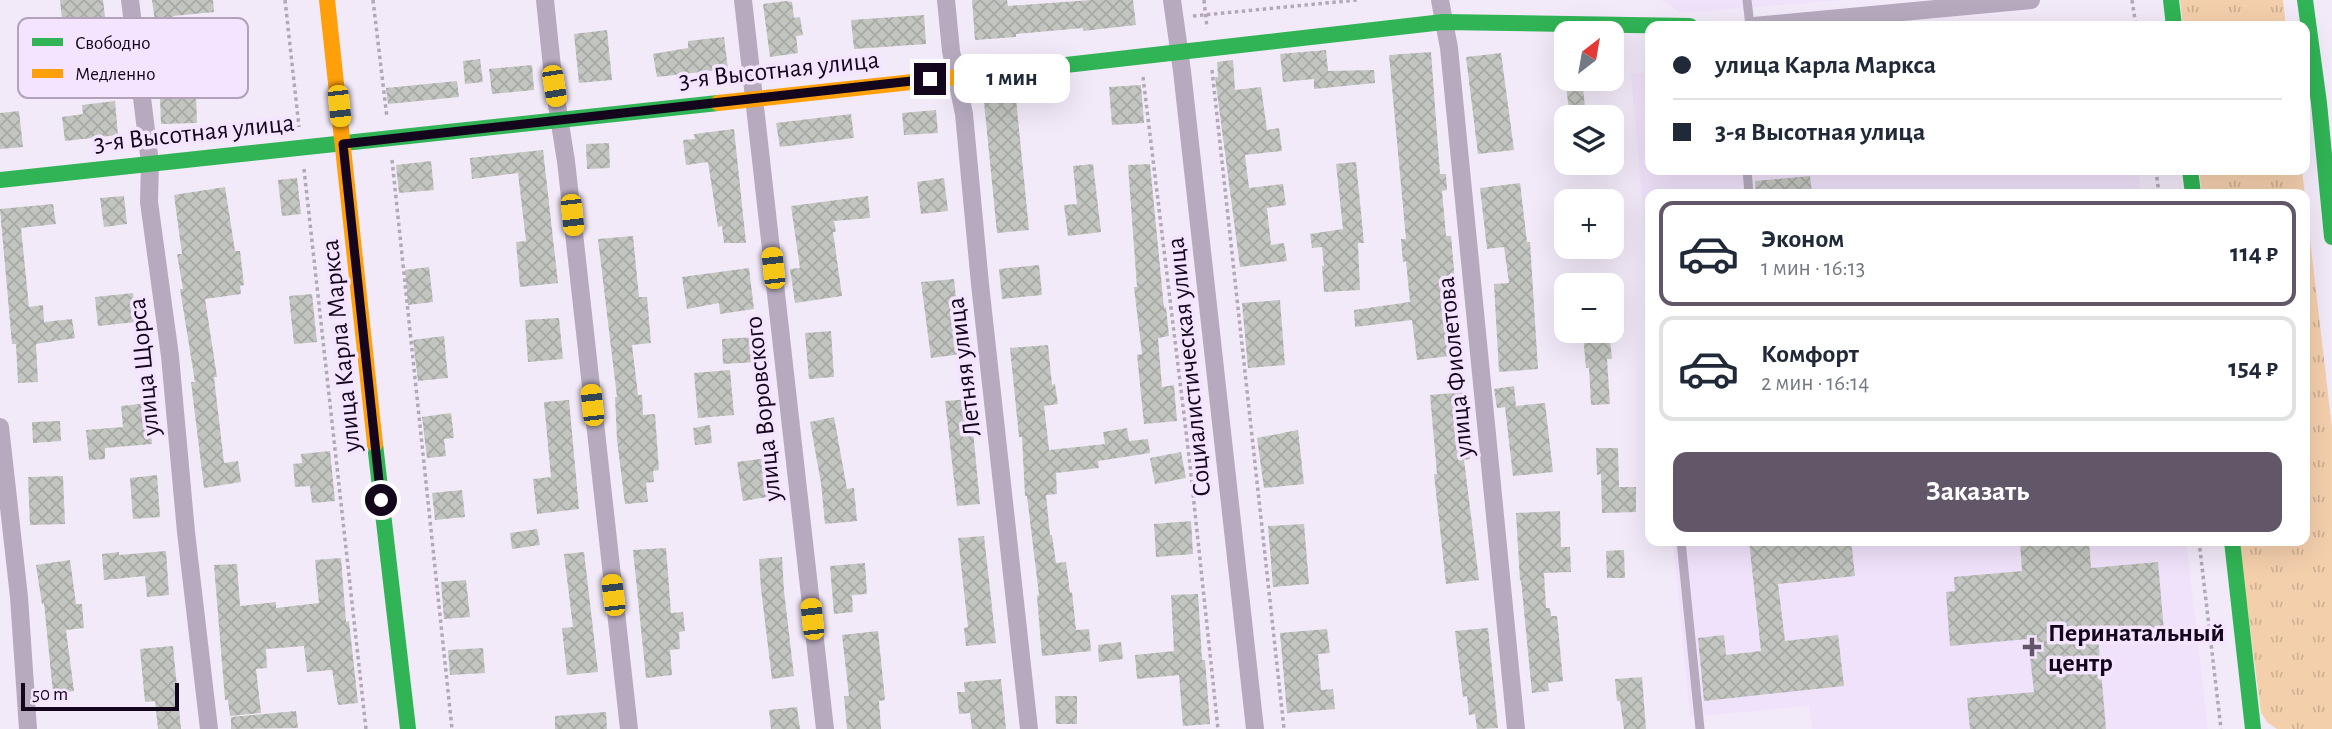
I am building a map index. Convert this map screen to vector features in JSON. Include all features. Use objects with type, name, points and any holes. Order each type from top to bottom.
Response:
[{"type":"street","name":"улица Щорса","points":[[130,0],[132,18]]},
{"type":"street","name":"улица Карла Маркса","points":[[327,0],[386,551],[408,729]]},
{"type":"street","points":[[545,0],[629,729]]},
{"type":"street","name":"улица Воровского","points":[[743,0],[825,729]]},
{"type":"street","name":"Летняя улица","points":[[946,0],[956,77],[964,114],[1029,729]]},
{"type":"street","name":"улица Фиолетова","points":[[1440,0],[1449,48],[1516,729]]},
{"type":"street","points":[[1806,21],[2031,0]]},
{"type":"street","points":[[2171,0],[2173,21]]},
{"type":"street","points":[[2305,0],[2307,21]]},
{"type":"street","name":"Социалистическая улица","points":[[1173,8],[1255,729]]},
{"type":"street","name":"3-я Высотная улица","points":[[0,180],[1443,22],[1645,25]]},
{"type":"street","points":[[2310,43],[2314,78],[2326,102],[2332,237]]},
{"type":"street","name":"улица Щорса","points":[[142,98],[150,163],[149,202],[170,356],[186,532],[209,729]]},
{"type":"street","points":[[0,427],[19,597],[28,729]]},
{"type":"street","points":[[2233,546],[2253,729]]},
{"type":"lane","points":[[1747,0],[1751,21]]},
{"type":"lane","points":[[1682,546],[1700,729]]},
{"type":"path","points":[[285,0],[366,729]]},
{"type":"path","points":[[373,0],[452,729]]},
{"type":"path","points":[[1204,0],[1284,729]]},
{"type":"path","points":[[1173,8],[1206,15],[1357,0]]},
{"type":"path","points":[[2132,0],[2135,21]]},
{"type":"path","points":[[1140,55],[1189,456],[1218,729]]},
{"type":"path","points":[[2200,546],[2221,729]]},
{"type":"shaded area","points":[[1661,0],[1843,0],[1681,13]]},
{"type":"shaded area","points":[[1645,73],[1645,175],[2139,175],[2140,189],[1645,189],[1645,234],[1631,74]]},
{"type":"shaded area","name":"Перинатальный центр","points":[[1673,546],[2187,546],[2208,729],[1812,729],[1809,706],[1690,717]]},
{"type":"green space","points":[[2180,0],[2283,0],[2285,21],[2182,21]]},
{"type":"green space","points":[[2200,175],[2303,175],[2304,189],[2201,189]]},
{"type":"green space","points":[[2310,239],[2332,428],[2332,729],[2277,729],[2268,723],[2261,713],[2240,546],[2310,546]]},
{"type":"building","points":[[60,0],[103,0],[105,18],[62,18]]},
{"type":"building","points":[[152,0],[213,0],[214,12],[154,18]]},
{"type":"building","points":[[972,0],[1007,0],[1008,6],[1133,0],[1136,25],[1016,34],[1016,37],[975,40]]},
{"type":"building","points":[[792,2],[794,18],[800,17],[803,35],[796,36],[798,53],[770,57],[763,4]]},
{"type":"building","points":[[924,15],[926,44],[854,49],[851,20]]},
{"type":"building","points":[[607,30],[612,80],[579,83],[574,34]]},
{"type":"building","points":[[724,37],[728,69],[657,77],[653,54],[688,48],[688,41]]},
{"type":"building","points":[[1326,50],[1328,71],[1374,70],[1375,83],[1314,89],[1314,79],[1283,82],[1280,54]]},
{"type":"building","points":[[1431,52],[1440,174],[1446,174],[1447,190],[1442,191],[1446,236],[1451,236],[1456,293],[1451,294],[1459,355],[1417,360],[1412,320],[1355,327],[1354,310],[1410,302],[1401,239],[1406,239],[1389,55]]},
{"type":"building","points":[[1501,53],[1514,150],[1478,154],[1466,57]]},
{"type":"building","points":[[480,59],[483,82],[465,84],[463,61]]},
{"type":"building","points":[[1233,60],[1235,90],[1261,87],[1267,130],[1279,128],[1282,151],[1245,155],[1249,188],[1283,184],[1286,205],[1267,208],[1271,245],[1284,243],[1287,261],[1240,267],[1215,77],[1218,77],[1217,62]]},
{"type":"building","points":[[532,65],[534,90],[492,94],[489,69]]},
{"type":"building","points":[[457,81],[459,97],[388,104],[386,88]]},
{"type":"building","points":[[1141,85],[1144,123],[1112,125],[1109,87]]},
{"type":"building","points":[[1567,91],[1583,91],[1585,105],[1568,105]]},
{"type":"building","points":[[160,98],[196,98],[197,123],[161,124]]},
{"type":"building","points":[[1016,99],[1029,230],[997,233],[984,102]]},
{"type":"building","points":[[115,101],[118,135],[65,141],[62,117],[83,114],[82,105]]},
{"type":"building","points":[[936,110],[938,133],[904,135],[902,113]]},
{"type":"building","points":[[19,111],[23,147],[0,149],[0,113]]},
{"type":"building","points":[[851,114],[854,138],[780,147],[776,123]]},
{"type":"building","points":[[734,129],[746,243],[724,243],[722,226],[718,227],[708,162],[686,165],[683,140],[695,139],[694,134]]},
{"type":"building","points":[[609,143],[610,168],[587,169],[586,144]]},
{"type":"building","points":[[543,150],[558,283],[520,287],[516,242],[526,241],[518,173],[472,179],[470,158]]},
{"type":"building","points":[[431,161],[434,190],[399,193],[396,165]]},
{"type":"building","points":[[1356,162],[1364,243],[1358,243],[1360,290],[1324,292],[1322,247],[1312,248],[1310,234],[1343,229],[1336,164]]},
{"type":"building","points":[[1093,164],[1101,232],[1068,236],[1064,205],[1077,204],[1073,166]]},
{"type":"building","points":[[1150,164],[1169,336],[1158,338],[1162,387],[1174,385],[1177,421],[1144,424],[1137,355],[1142,354],[1134,287],[1137,287],[1128,165]]},
{"type":"building","points":[[1810,176],[1811,189],[1756,189],[1755,181]]},
{"type":"building","points":[[297,178],[301,214],[282,216],[278,180]]},
{"type":"building","points":[[944,178],[948,211],[921,214],[917,182]]},
{"type":"building","points":[[1520,183],[1527,242],[1530,242],[1538,369],[1499,372],[1494,284],[1509,283],[1504,247],[1487,249],[1480,188]]},
{"type":"building","points":[[225,187],[235,251],[240,251],[244,285],[240,286],[241,294],[205,299],[217,377],[214,377],[224,463],[238,461],[241,482],[204,488],[191,382],[195,382],[180,289],[183,289],[177,254],[182,254],[174,195]]},
{"type":"building","points":[[124,196],[127,224],[104,227],[100,198]]},
{"type":"building","points":[[868,196],[870,218],[834,221],[836,232],[833,232],[842,296],[795,303],[790,269],[800,268],[791,206]]},
{"type":"building","points":[[53,204],[56,224],[21,228],[29,307],[43,305],[44,322],[72,319],[75,338],[36,344],[38,382],[18,383],[0,209]]},
{"type":"building","points":[[633,236],[639,297],[647,297],[651,343],[632,345],[638,395],[642,395],[643,415],[655,414],[659,470],[653,471],[654,482],[646,483],[648,502],[625,504],[617,440],[617,397],[598,239]]},
{"type":"building","points":[[1039,265],[1042,295],[1002,299],[999,269]]},
{"type":"building","points":[[429,267],[433,302],[408,305],[405,270]]},
{"type":"building","points":[[749,268],[754,309],[720,314],[719,303],[687,309],[682,277]]},
{"type":"building","points":[[954,279],[962,354],[931,358],[921,282]]},
{"type":"building","points":[[133,293],[136,322],[98,326],[95,297]]},
{"type":"building","points":[[312,294],[317,342],[294,344],[289,296]]},
{"type":"building","points":[[1280,300],[1285,365],[1248,368],[1242,303]]},
{"type":"building","points":[[559,318],[563,359],[528,362],[525,320]]},
{"type":"building","points":[[831,331],[834,377],[809,379],[805,333]]},
{"type":"building","points":[[444,336],[448,378],[418,381],[413,340]]},
{"type":"building","points":[[756,337],[758,362],[723,364],[722,339]]},
{"type":"building","points":[[1584,343],[1610,343],[1612,359],[1607,359],[1610,404],[1591,405],[1589,368],[1586,368]]},
{"type":"building","points":[[1048,345],[1052,385],[1055,384],[1058,404],[1044,406],[1049,450],[1105,444],[1103,432],[1127,428],[1129,441],[1148,439],[1150,453],[1098,461],[1099,468],[1056,473],[1057,494],[1046,495],[1050,535],[1056,563],[1066,562],[1076,630],[1089,629],[1091,651],[1042,656],[1039,595],[1025,496],[1022,437],[1019,437],[1010,348]]},
{"type":"building","points":[[730,370],[734,415],[698,418],[694,373]]},
{"type":"building","points":[[1514,386],[1516,406],[1497,408],[1494,389]]},
{"type":"building","points":[[1464,392],[1470,459],[1464,460],[1479,580],[1446,584],[1434,474],[1437,474],[1430,395]]},
{"type":"building","points":[[970,399],[980,504],[957,506],[945,401]]},
{"type":"building","points":[[569,400],[579,509],[537,514],[533,479],[551,477],[544,402]]},
{"type":"building","points":[[148,403],[152,444],[105,448],[105,459],[89,460],[86,430],[123,427],[121,406]]},
{"type":"building","points":[[1545,403],[1553,472],[1513,476],[1505,407]]},
{"type":"building","points":[[451,413],[454,438],[444,439],[446,456],[427,458],[422,417]]},
{"type":"building","points":[[834,417],[847,489],[854,488],[857,521],[825,524],[810,422]]},
{"type":"building","points":[[60,421],[61,441],[33,443],[32,422]]},
{"type":"building","points":[[710,425],[712,443],[695,445],[693,428]]},
{"type":"building","points":[[1298,430],[1304,484],[1264,488],[1257,438]]},
{"type":"building","points":[[1596,448],[1618,448],[1619,487],[1636,487],[1636,512],[1602,513],[1601,474],[1597,475]]},
{"type":"building","points":[[330,451],[335,501],[312,503],[310,486],[295,487],[293,464],[302,463],[301,454]]},
{"type":"building","points":[[1181,452],[1186,478],[1155,484],[1150,458]]},
{"type":"building","points":[[768,458],[774,496],[743,501],[737,462]]},
{"type":"building","points":[[157,475],[160,517],[133,519],[130,478]]},
{"type":"building","points":[[63,476],[65,524],[30,525],[28,477]]},
{"type":"building","points":[[462,490],[465,517],[435,520],[432,493]]},
{"type":"building","points":[[1560,511],[1561,547],[1570,547],[1571,572],[1544,573],[1546,608],[1550,608],[1551,616],[1557,616],[1563,681],[1548,683],[1549,691],[1532,693],[1516,513]]},
{"type":"building","points":[[1191,521],[1193,554],[1156,557],[1154,524]]},
{"type":"building","points":[[1304,524],[1309,584],[1273,587],[1268,526]]},
{"type":"building","points":[[537,529],[540,545],[512,549],[510,533]]},
{"type":"building","points":[[984,536],[996,643],[966,646],[964,628],[968,627],[958,538]]},
{"type":"building","points":[[1750,546],[1852,546],[1855,576],[1778,584],[1785,641],[1838,635],[1844,686],[1704,701],[1698,638],[1724,635],[1726,655],[1761,651]]},
{"type":"building","points":[[2020,546],[2089,546],[2091,568],[2158,562],[2164,631],[2098,636],[2106,729],[1970,729],[1967,698],[2034,692],[2028,639],[1950,646],[1946,592],[1955,591],[1954,577],[2022,571]]},
{"type":"building","points":[[666,548],[671,613],[683,612],[685,631],[679,632],[680,649],[670,650],[672,675],[646,678],[633,550]]},
{"type":"building","points":[[1624,550],[1625,578],[1607,578],[1606,551]]},
{"type":"building","points":[[166,551],[169,595],[147,597],[145,576],[104,580],[102,554]]},
{"type":"building","points":[[584,552],[598,672],[567,675],[562,628],[573,627],[564,554]]},
{"type":"building","points":[[782,557],[794,676],[772,679],[759,559]]},
{"type":"building","points":[[341,558],[346,622],[349,621],[358,703],[338,705],[332,670],[307,672],[304,646],[266,649],[267,668],[256,669],[261,713],[230,716],[228,700],[225,700],[214,565],[237,564],[240,606],[276,602],[276,608],[319,603],[315,560]]},
{"type":"building","points":[[70,560],[76,604],[82,604],[84,628],[66,630],[74,691],[53,693],[44,603],[42,604],[36,565]]},
{"type":"building","points":[[865,563],[867,594],[852,595],[853,612],[834,614],[830,566]]},
{"type":"building","points":[[466,580],[470,617],[444,619],[441,582]]},
{"type":"building","points":[[1198,594],[1210,724],[1183,726],[1179,675],[1137,679],[1135,655],[1174,651],[1171,595]]},
{"type":"building","points":[[1488,628],[1498,728],[1477,729],[1475,714],[1469,715],[1467,696],[1463,697],[1455,631]]},
{"type":"building","points":[[1327,629],[1330,653],[1318,654],[1321,690],[1333,689],[1335,709],[1287,713],[1280,633]]},
{"type":"building","points":[[878,631],[885,700],[879,701],[881,729],[847,729],[844,696],[849,696],[842,635]]},
{"type":"building","points":[[1121,642],[1123,659],[1099,662],[1098,645]]},
{"type":"building","points":[[173,646],[181,729],[158,729],[155,701],[145,702],[140,649]]},
{"type":"building","points":[[483,648],[485,673],[450,675],[448,650]]},
{"type":"building","points":[[1642,677],[1646,729],[1624,729],[1615,679]]},
{"type":"building","points":[[1001,679],[1006,729],[972,729],[970,713],[959,714],[957,692],[965,692],[964,682]]},
{"type":"building","points":[[1055,696],[1077,696],[1077,724],[1056,724]]},
{"type":"building","points":[[797,707],[800,729],[771,729],[769,710]]},
{"type":"building","points":[[296,711],[298,728],[231,729],[231,717]]},
{"type":"building","points":[[606,712],[607,729],[555,729],[555,716]]},
{"type":"traffic: fast","points":[[2171,0],[2173,21]]},
{"type":"traffic: fast","points":[[2305,0],[2308,21]]},
{"type":"traffic: fast","points":[[1022,70],[1443,22],[1645,25]]},
{"type":"traffic: fast","points":[[2310,37],[2332,237]]},
{"type":"traffic: fast","points":[[0,180],[718,103]]},
{"type":"traffic: fast","points":[[2191,175],[2192,189]]},
{"type":"traffic: fast","points":[[375,444],[408,729]]},
{"type":"traffic: fast","points":[[2233,546],[2253,729]]},
{"type":"traffic: slow","points":[[327,0],[375,444]]},
{"type":"traffic: slow","points":[[718,103],[1022,70]]},
{"type":"place","name":"Перинатальный центр","points":[[2032,647]]},
{"type":"route","points":[[381,500],[343,144],[930,79]]}]
